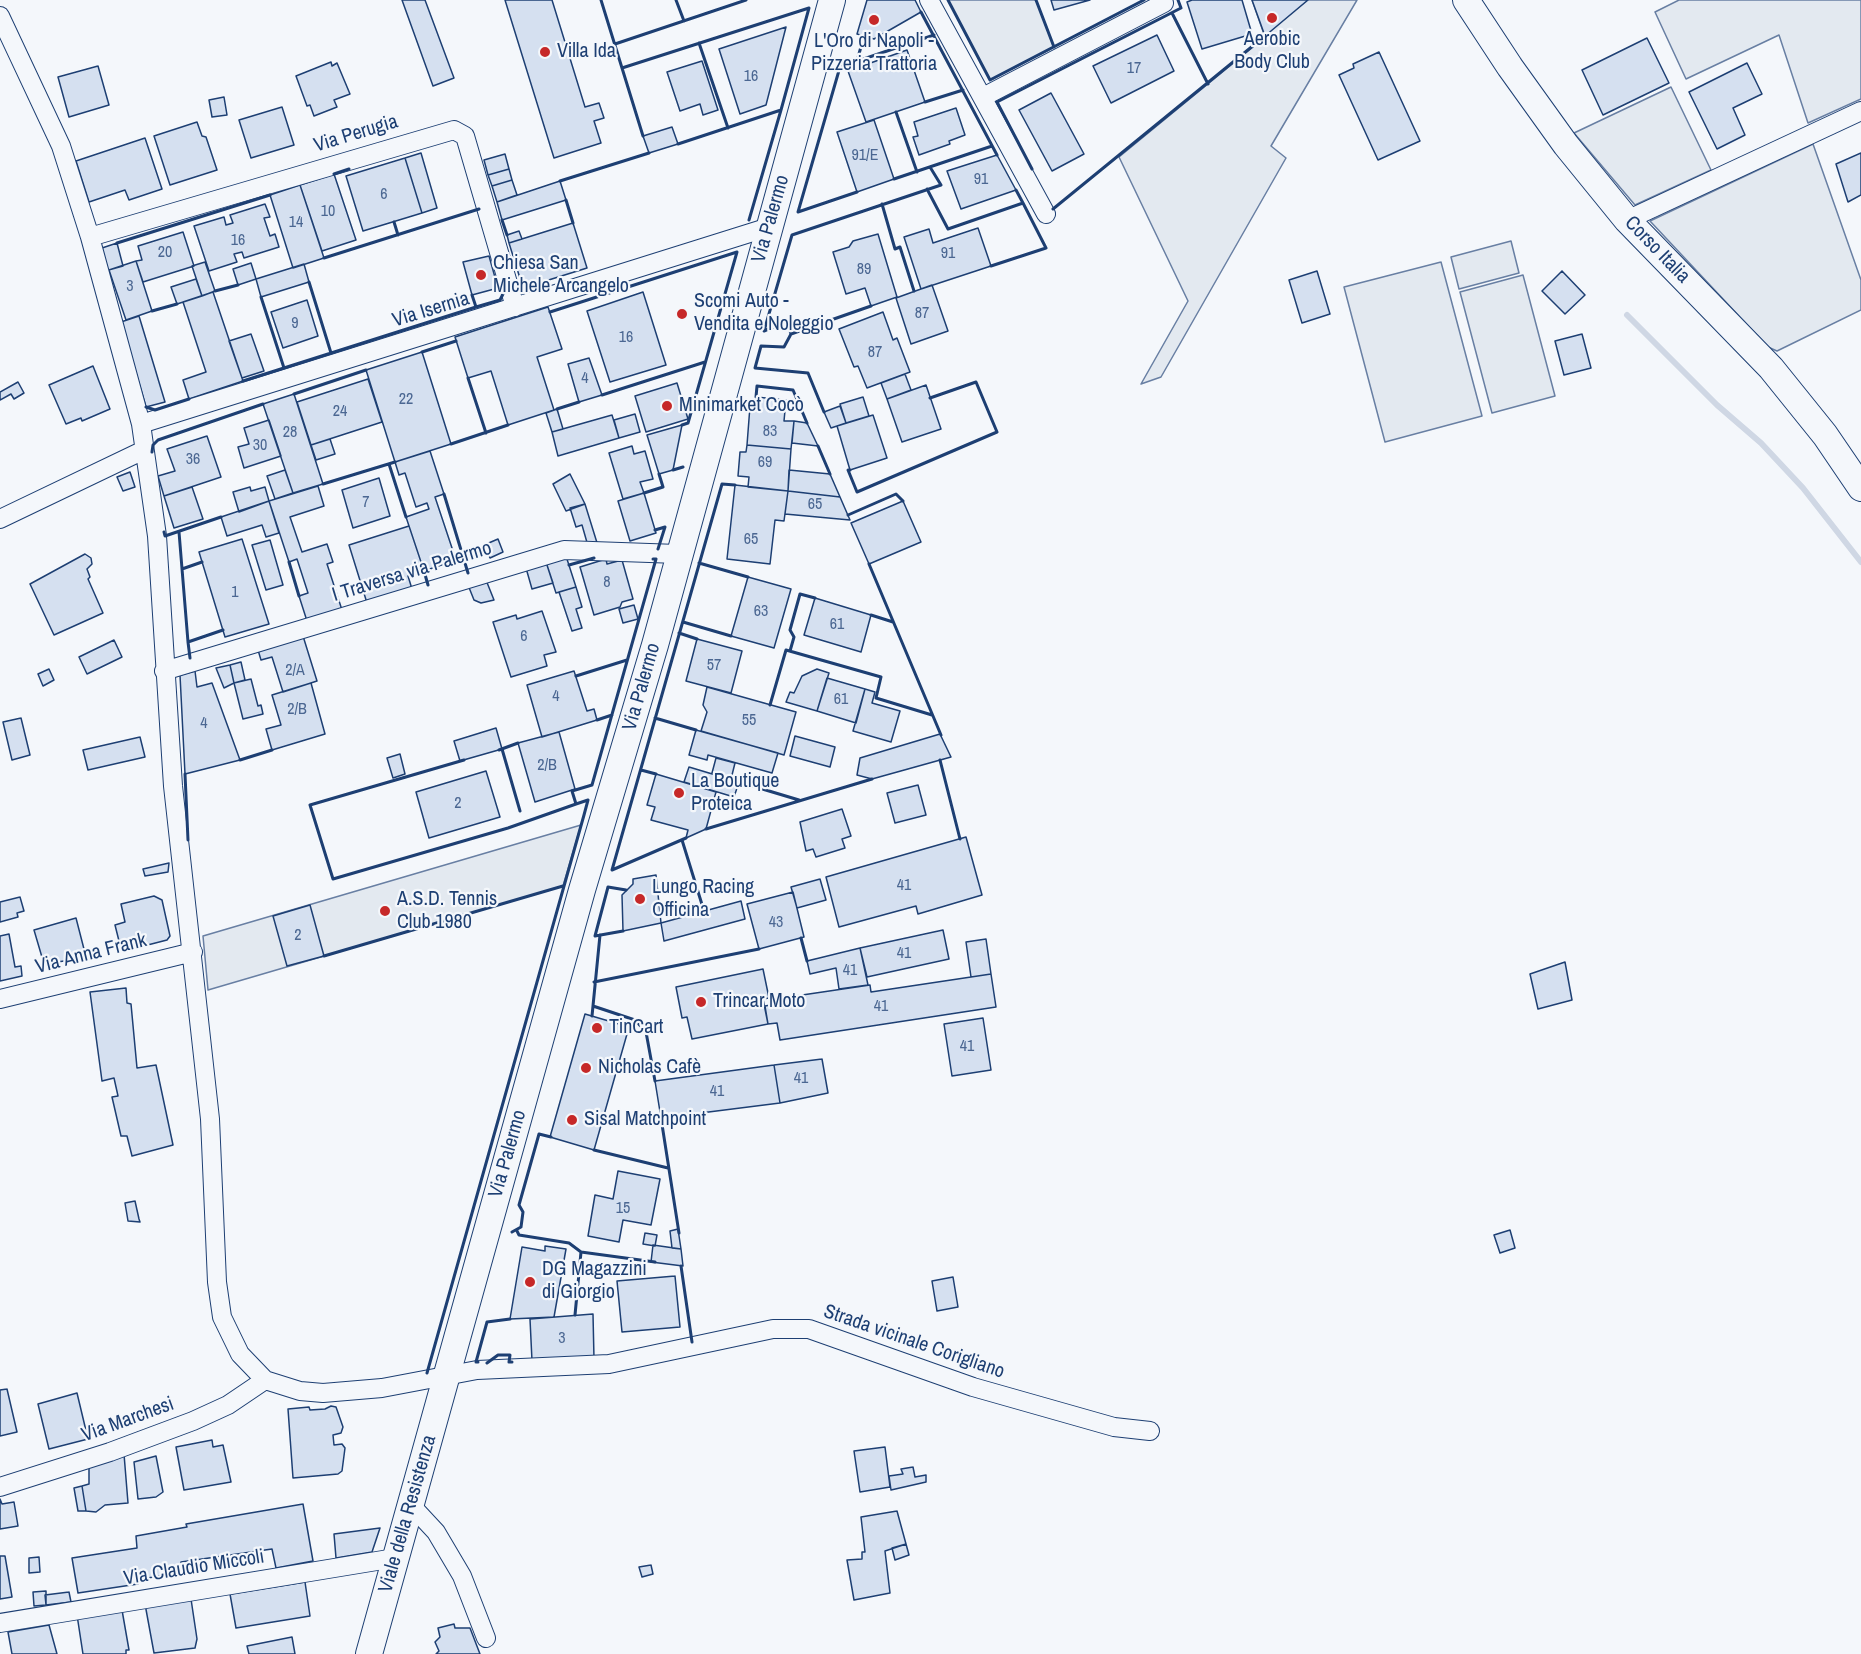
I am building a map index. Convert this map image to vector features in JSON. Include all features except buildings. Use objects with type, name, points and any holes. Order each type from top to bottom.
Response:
[{"type":"main road","name":"Via Palermo","points":[[447,1373],[832,0]]},
{"type":"main road","name":"Corso Italia","points":[[1466,0],[1510,67],[1566,145],[1627,220],[1771,368],[1825,435],[1861,488]]},
{"type":"main road","name":"Viale della Resistenza","points":[[369,1654],[447,1373]]},
{"type":"street","points":[[929,0],[1046,214]]},
{"type":"street","points":[[982,97],[1164,3],[1162,0]]},
{"type":"street","points":[[0,16],[61,146],[90,237],[141,424],[157,536],[173,786],[210,1119],[217,1282],[222,1317],[240,1354],[265,1380]]},
{"type":"street","points":[[1627,220],[1861,111]]},
{"type":"street","name":"Via Perugia","points":[[90,237],[454,130],[465,136],[515,307]]},
{"type":"street","name":"Via Isernia","points":[[141,424],[769,226]]},
{"type":"street","points":[[0,519],[144,450]]},
{"type":"street","name":"I Traversa via Palermo","points":[[164,671],[564,550],[678,554]]},
{"type":"street","name":"Via Anna Frank","points":[[0,999],[193,952]]},
{"type":"street","name":"Strada vicinale Corigliano","points":[[265,1380],[300,1391],[323,1393],[382,1388],[447,1373],[609,1364],[773,1329],[809,1329],[983,1390],[1114,1427],[1150,1431]]},
{"type":"street","name":"Via Marchesi","points":[[0,1488],[110,1452],[193,1421],[228,1405],[265,1380]]},
{"type":"street","points":[[410,1504],[436,1532],[462,1576],[486,1638]]},
{"type":"street","name":"Via Claudio Miccoli","points":[[0,1623],[395,1558]]},
{"type":"shaded area","points":[[948,0],[1036,0],[1054,47],[990,80]]},
{"type":"shaded area","points":[[1252,0],[1357,0],[1271,146],[1286,158],[1161,377],[1141,384],[1188,301],[1119,157],[1265,37]]},
{"type":"shaded area","points":[[1679,0],[1861,0],[1861,99],[1808,123],[1779,35],[1686,79],[1655,12]]},
{"type":"shaded area","points":[[1671,87],[1711,170],[1635,205],[1574,133]]},
{"type":"shaded area","points":[[1813,144],[1861,280],[1861,310],[1777,351],[1768,347],[1650,221]]},
{"type":"shaded area","points":[[1511,241],[1519,273],[1459,289],[1451,257]]},
{"type":"shaded area","points":[[1441,262],[1482,416],[1385,442],[1344,287]]},
{"type":"shaded area","points":[[1523,275],[1555,396],[1492,413],[1460,292]]},
{"type":"shaded area","name":"A.S.D. Tennis Club 1980","points":[[581,825],[563,886],[208,990],[203,936]]},
{"type":"waterway","points":[[1627,315],[1717,405],[1761,443],[1803,488],[1861,562]]},
{"type":"wall","points":[[601,0],[622,68]]},
{"type":"wall","points":[[676,0],[684,21]]},
{"type":"wall","points":[[615,44],[746,0]]},
{"type":"wall","points":[[948,0],[990,80],[1144,0]]},
{"type":"wall","points":[[1036,0],[1054,47]]},
{"type":"wall","points":[[1032,169],[997,102],[1181,8],[1178,0]]},
{"type":"wall","points":[[643,136],[622,68],[809,8],[781,110]]},
{"type":"wall","points":[[921,12],[997,155]]},
{"type":"wall","points":[[1172,13],[1208,84]]},
{"type":"wall","points":[[857,192],[798,212],[840,67],[934,35]]},
{"type":"wall","points":[[857,61],[864,36]]},
{"type":"wall","points":[[1053,209],[1265,36]]},
{"type":"wall","points":[[699,43],[728,128]]},
{"type":"wall","points":[[925,102],[963,90]]},
{"type":"wall","points":[[678,144],[781,110],[749,220]]},
{"type":"wall","points":[[896,112],[917,172]]},
{"type":"wall","points":[[894,179],[992,146]]},
{"type":"wall","points":[[560,181],[649,153]]},
{"type":"wall","points":[[824,412],[808,373],[755,368],[761,346],[784,347],[791,334],[787,321],[764,331],[792,235],[941,185],[930,167]]},
{"type":"wall","points":[[334,174],[349,169]]},
{"type":"wall","points":[[927,189],[948,229],[1023,203],[1046,248],[991,266]]},
{"type":"wall","points":[[1016,190],[1023,203]]},
{"type":"wall","points":[[117,243],[270,195]]},
{"type":"wall","points":[[566,200],[573,223]]},
{"type":"wall","points":[[882,204],[895,249],[900,247],[914,291]]},
{"type":"wall","points":[[324,258],[479,209]]},
{"type":"wall","points":[[502,220],[507,235]]},
{"type":"wall","points":[[394,222],[398,235]]},
{"type":"wall","points":[[550,312],[737,252],[688,423],[682,425]]},
{"type":"wall","points":[[309,282],[331,353]]},
{"type":"wall","points":[[215,291],[238,285]]},
{"type":"wall","points":[[472,295],[476,307],[500,300],[503,294]]},
{"type":"wall","points":[[261,297],[284,368]]},
{"type":"wall","points":[[152,311],[177,304]]},
{"type":"wall","points":[[791,334],[871,306]]},
{"type":"wall","points":[[243,381],[476,307]]},
{"type":"wall","points":[[422,352],[456,341]]},
{"type":"wall","points":[[602,395],[705,362]]},
{"type":"wall","points":[[294,394],[366,370]]},
{"type":"wall","points":[[468,378],[486,433]]},
{"type":"wall","points":[[850,470],[848,470],[857,492],[997,432],[976,382],[930,398]]},
{"type":"wall","points":[[756,397],[757,386],[793,390],[807,423]]},
{"type":"wall","points":[[146,407],[155,410],[189,399]]},
{"type":"wall","points":[[557,409],[579,402]]},
{"type":"wall","points":[[152,452],[153,445],[158,440],[263,404]]},
{"type":"wall","points":[[451,444],[508,425]]},
{"type":"wall","points":[[818,446],[830,474]]},
{"type":"wall","points":[[323,484],[395,462]]},
{"type":"wall","points":[[389,464],[406,517]]},
{"type":"wall","points":[[673,470],[683,467]]},
{"type":"wall","points":[[644,493],[663,487],[659,474]]},
{"type":"wall","points":[[686,838],[612,870],[722,484],[735,485]]},
{"type":"wall","points":[[444,494],[468,573]]},
{"type":"wall","points":[[848,515],[896,494],[903,501]]},
{"type":"wall","points":[[164,532],[165,536],[221,517]]},
{"type":"wall","points":[[655,530],[665,527],[658,549]]},
{"type":"wall","points":[[179,532],[188,642],[223,630]]},
{"type":"wall","points":[[569,565],[594,558]]},
{"type":"wall","points":[[427,1373],[588,800],[576,804],[572,791],[592,785],[656,559],[653,559]]},
{"type":"wall","points":[[182,569],[202,562]]},
{"type":"wall","points":[[289,562],[299,596]]},
{"type":"wall","points":[[699,563],[748,577]]},
{"type":"wall","points":[[869,564],[941,735]]},
{"type":"wall","points":[[424,571],[428,585]]},
{"type":"wall","points":[[790,651],[794,637],[790,630],[800,594],[815,598]]},
{"type":"wall","points":[[871,615],[893,622]]},
{"type":"wall","points":[[683,622],[731,636]]},
{"type":"wall","points":[[679,633],[697,639]]},
{"type":"wall","points":[[188,642],[190,658]]},
{"type":"wall","points":[[770,705],[786,650],[881,677],[876,698],[932,715]]},
{"type":"wall","points":[[576,676],[627,660]]},
{"type":"wall","points":[[597,720],[612,715]]},
{"type":"wall","points":[[655,718],[696,730]]},
{"type":"wall","points":[[499,750],[518,743]]},
{"type":"wall","points":[[502,749],[520,811]]},
{"type":"wall","points":[[240,760],[272,750]]},
{"type":"wall","points":[[464,760],[310,805],[333,879],[508,828],[576,804]]},
{"type":"wall","points":[[940,760],[960,839]]},
{"type":"wall","points":[[641,770],[656,774]]},
{"type":"wall","points":[[185,774],[188,840]]},
{"type":"wall","points":[[706,829],[872,779]]},
{"type":"wall","points":[[739,782],[799,800]]},
{"type":"wall","points":[[682,840],[704,911]]},
{"type":"wall","points":[[324,956],[563,886]]},
{"type":"wall","points":[[623,931],[595,936],[608,887],[626,890]]},
{"type":"wall","points":[[592,1016],[600,935]]},
{"type":"wall","points":[[801,938],[807,961]]},
{"type":"wall","points":[[594,982],[759,949]]},
{"type":"wall","points":[[593,1006],[635,1020],[646,1032],[655,1081]]},
{"type":"wall","points":[[661,1118],[679,1233]]},
{"type":"wall","points":[[512,1232],[521,1227],[523,1212],[519,1205],[539,1134],[551,1137]]},
{"type":"wall","points":[[594,1150],[668,1168]]},
{"type":"wall","points":[[517,1231],[519,1235],[569,1243],[581,1252],[655,1262]]},
{"type":"wall","points":[[575,1315],[581,1252]]},
{"type":"wall","points":[[681,1266],[692,1342]]},
{"type":"wall","points":[[478,1362],[476,1362],[487,1322],[510,1319]]},
{"type":"wall","points":[[487,1363],[498,1355],[510,1355],[509,1362],[512,1362]]},
{"type":"place","name":"Aerobic Body Club","points":[[1272,18]]},
{"type":"place","name":"L'Oro di Napoli - Pizzeria Trattoria","points":[[874,20]]},
{"type":"place","name":"Villa Ida","points":[[545,52]]},
{"type":"place","name":"Chiesa San Michele Arcangelo","points":[[481,275]]},
{"type":"place","name":"Scomi Auto - Vendita e Noleggio","points":[[682,314]]},
{"type":"place","name":"Minimarket Cocò","points":[[667,406]]},
{"type":"place","name":"La Boutique Proteica","points":[[679,793]]},
{"type":"place","name":"Lungo Racing Officina","points":[[640,899]]},
{"type":"place","name":"A.S.D. Tennis Club 1980","points":[[385,911]]},
{"type":"place","name":"Trincar Moto","points":[[701,1002]]},
{"type":"place","name":"TinCart","points":[[597,1028]]},
{"type":"place","name":"Nicholas Cafè","points":[[586,1068]]},
{"type":"place","name":"Sisal Matchpoint","points":[[572,1120]]},
{"type":"place","name":"DG Magazzini di Giorgio","points":[[530,1282]]}]
